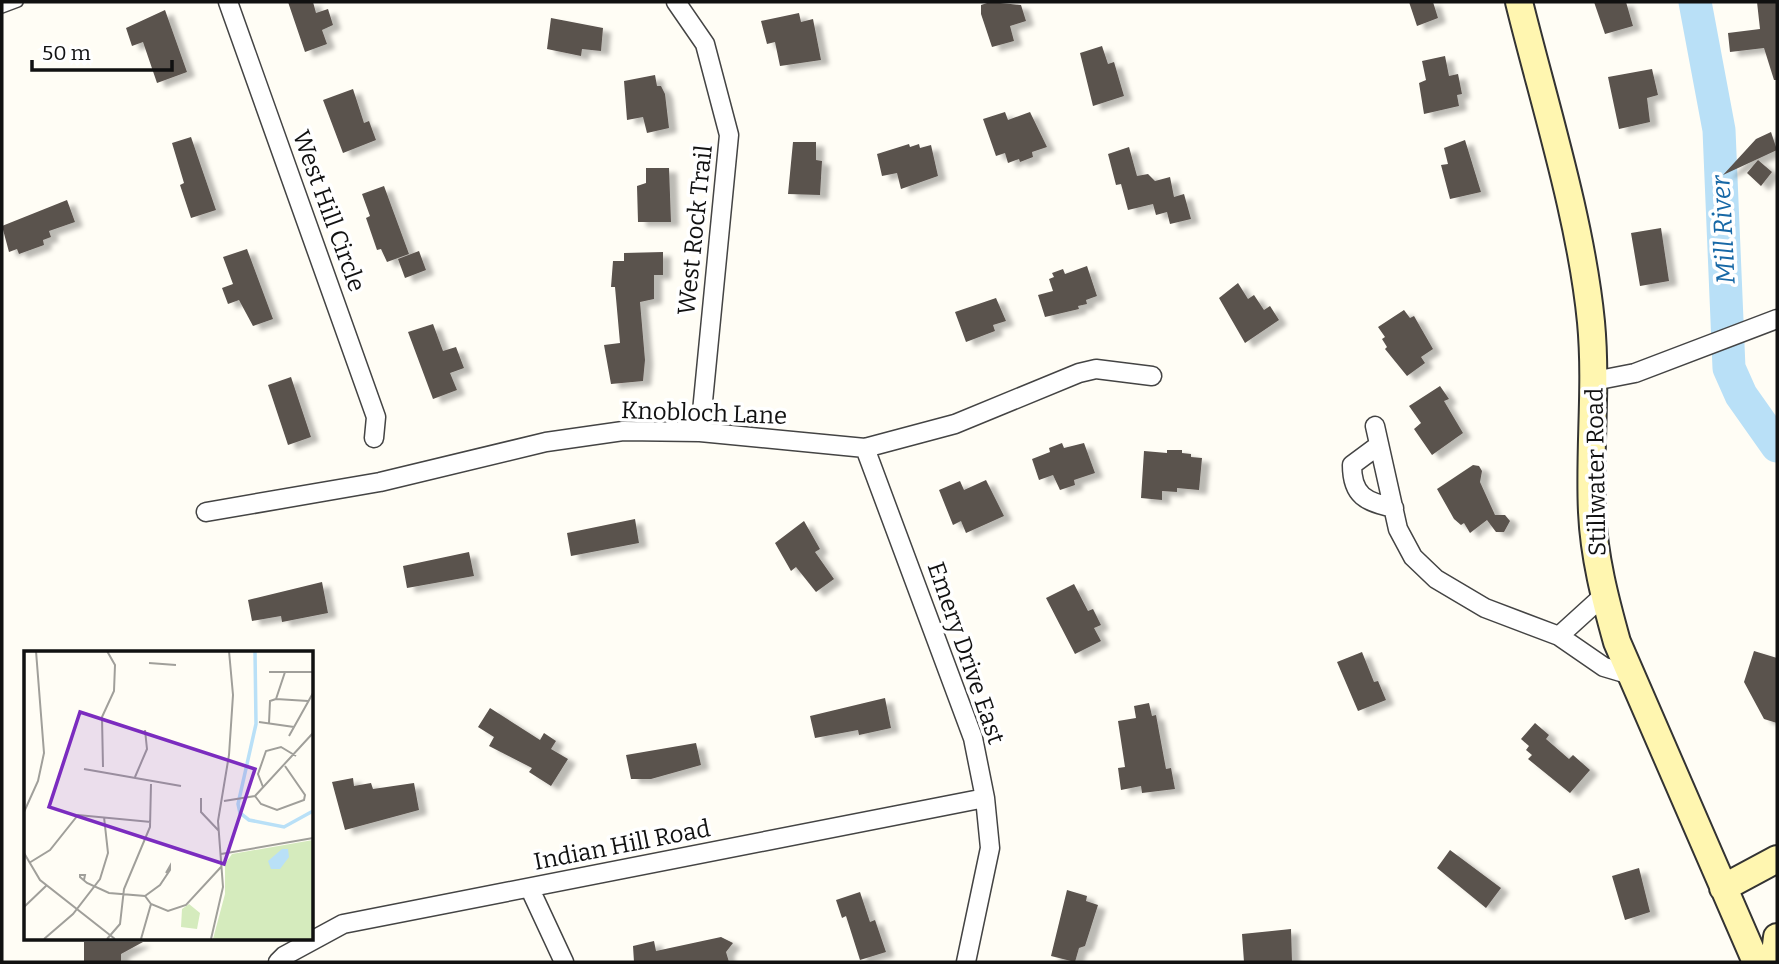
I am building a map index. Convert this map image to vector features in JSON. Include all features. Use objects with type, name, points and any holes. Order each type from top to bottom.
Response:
[{"type":"main road","name":"Stillwater Road","points":[[1519,2],[1578,245],[1591,321],[1594,381],[1592,513],[1604,596],[1631,675],[1756,962]]},
{"type":"main road","points":[[1723,888],[1777,859]]},
{"type":"main road","points":[[1774,962],[1777,937]]},
{"type":"street","name":"West Hill Circle","points":[[229,2],[376,417],[374,438]]},
{"type":"street","name":"West Rock Trail","points":[[676,2],[705,44],[729,135],[700,432]]},
{"type":"street","points":[[1594,381],[1635,373],[1774,320]]},
{"type":"street","name":"Knobloch Lane","points":[[206,512],[380,482],[546,442],[623,431],[700,432],[865,448],[955,424],[1079,373],[1096,369],[1152,376]]},
{"type":"street","points":[[1375,426],[1398,529],[1413,557],[1436,579],[1485,608],[1559,636],[1604,667],[1631,675]]},
{"type":"street","points":[[1380,445],[1352,466],[1352,481],[1362,497],[1394,508]]},
{"type":"street","name":"Emery Drive East","points":[[865,448],[973,738],[985,798],[990,848],[966,962]]},
{"type":"street","points":[[1559,636],[1604,596]]},
{"type":"street","name":"Indian Hill Road","points":[[313,940],[343,923],[530,889],[985,798]]},
{"type":"street","points":[[530,889],[564,962]]},
{"type":"street","name":"Indian Hill Road","points":[[278,962],[313,940]]},
{"type":"lane","points":[[2,8],[18,2]]},
{"type":"building","points":[[288,2],[313,2],[316,13],[328,9],[333,25],[322,30],[327,44],[305,52]]},
{"type":"building","points":[[990,2],[1021,5],[1026,21],[1010,26],[1014,41],[992,47],[981,14],[981,5]]},
{"type":"building","points":[[1409,2],[1433,2],[1438,18],[1417,26]]},
{"type":"building","points":[[1594,2],[1626,2],[1633,26],[1605,34]]},
{"type":"building","points":[[1757,2],[1777,2],[1777,80],[1774,80],[1764,48],[1730,52],[1728,33],[1760,29]]},
{"type":"building","points":[[165,10],[187,72],[157,83],[143,42],[132,46],[126,28]]},
{"type":"building","points":[[799,13],[801,22],[813,19],[821,60],[780,66],[775,42],[767,44],[761,21]]},
{"type":"building","points":[[551,18],[603,28],[601,51],[582,49],[581,56],[547,49]]},
{"type":"building","points":[[1102,46],[1108,64],[1114,62],[1124,96],[1093,106],[1080,53]]},
{"type":"building","points":[[1445,56],[1449,76],[1458,74],[1462,94],[1457,95],[1459,106],[1424,114],[1419,83],[1426,80],[1422,61]]},
{"type":"building","points":[[1652,69],[1658,95],[1647,98],[1650,122],[1619,129],[1608,77]]},
{"type":"building","points":[[655,75],[657,86],[661,86],[665,94],[669,128],[647,133],[643,117],[627,120],[624,81]]},
{"type":"building","points":[[353,89],[364,123],[369,121],[376,140],[343,153],[323,100]]},
{"type":"building","points":[[1005,112],[1008,120],[1030,112],[1047,147],[1032,152],[1033,157],[1020,162],[1019,159],[1008,163],[1005,153],[996,156],[983,119]]},
{"type":"building","points":[[1771,132],[1777,150],[1723,175],[1756,139]]},
{"type":"building","points":[[191,137],[216,210],[191,218],[180,185],[184,183],[172,143]]},
{"type":"building","points":[[1465,140],[1481,192],[1450,199],[1441,165],[1448,164],[1444,148]]},
{"type":"building","points":[[793,142],[816,142],[816,160],[822,161],[820,195],[788,194]]},
{"type":"building","points":[[909,144],[910,147],[919,144],[920,148],[931,145],[938,176],[901,189],[897,173],[882,176],[877,154]]},
{"type":"building","points":[[1129,147],[1137,176],[1148,174],[1155,181],[1170,177],[1174,197],[1184,194],[1191,219],[1170,224],[1167,212],[1156,215],[1153,204],[1128,210],[1121,184],[1116,185],[1108,154]]},
{"type":"building","points":[[1758,160],[1772,172],[1761,186],[1747,173]]},
{"type":"building","points":[[646,168],[669,168],[671,222],[638,222],[637,186],[646,183]]},
{"type":"building","points":[[384,186],[409,254],[387,262],[381,249],[377,250],[366,218],[370,216],[362,194]]},
{"type":"building","points":[[67,200],[75,222],[49,231],[51,237],[43,240],[44,245],[19,254],[17,249],[9,252],[2,226]]},
{"type":"building","points":[[1661,228],[1669,281],[1640,286],[1631,233]]},
{"type":"building","points":[[247,249],[273,319],[253,326],[239,300],[228,304],[222,288],[233,284],[223,257]]},
{"type":"building","points":[[419,251],[426,270],[405,278],[398,259]]},
{"type":"building","points":[[663,252],[663,275],[654,275],[654,299],[640,302],[645,360],[643,381],[611,384],[604,345],[620,343],[615,287],[611,287],[613,261],[624,261],[624,253]]},
{"type":"building","points":[[1087,266],[1097,296],[1086,300],[1087,304],[1078,306],[1079,309],[1045,317],[1038,295],[1053,291],[1049,279],[1054,277],[1052,273],[1063,269],[1065,274]]},
{"type":"building","points":[[1238,283],[1248,299],[1254,295],[1264,310],[1270,306],[1279,320],[1245,343],[1219,298]]},
{"type":"building","points":[[996,298],[1006,321],[993,325],[995,331],[966,342],[955,312]]},
{"type":"building","points":[[1404,310],[1410,318],[1414,316],[1433,349],[1421,357],[1425,363],[1407,376],[1385,349],[1387,347],[1382,339],[1385,337],[1378,327]]},
{"type":"building","points":[[433,324],[443,351],[456,347],[464,368],[450,373],[457,390],[433,399],[408,332]]},
{"type":"building","points":[[291,377],[311,437],[288,445],[268,385]]},
{"type":"building","points":[[1440,386],[1449,399],[1444,401],[1463,433],[1432,455],[1414,429],[1421,423],[1409,406]]},
{"type":"building","points":[[1062,443],[1064,448],[1084,443],[1095,473],[1074,480],[1075,485],[1060,490],[1053,475],[1039,480],[1032,459],[1050,452],[1049,448]]},
{"type":"building","points":[[1167,450],[1182,450],[1182,453],[1191,454],[1191,457],[1202,458],[1199,490],[1177,488],[1177,492],[1162,491],[1162,500],[1141,498],[1144,451],[1167,453]]},
{"type":"building","points":[[1473,465],[1479,466],[1482,471],[1480,482],[1495,515],[1505,515],[1510,521],[1504,532],[1496,532],[1487,520],[1470,533],[1464,523],[1461,525],[1454,519],[1437,489]]},
{"type":"building","points":[[986,480],[1004,516],[966,533],[961,521],[953,525],[939,490],[960,481],[964,490]]},
{"type":"building","points":[[635,519],[639,543],[571,556],[567,533]]},
{"type":"building","points":[[804,521],[820,549],[815,552],[834,579],[816,592],[796,567],[791,571],[775,543]]},
{"type":"building","points":[[469,552],[474,576],[407,588],[403,566]]},
{"type":"building","points":[[322,582],[328,613],[282,622],[281,616],[252,621],[248,600]]},
{"type":"building","points":[[1074,584],[1088,611],[1093,609],[1101,625],[1094,628],[1101,641],[1075,654],[1046,598]]},
{"type":"building","points":[[1754,651],[1777,658],[1777,723],[1764,719],[1744,682]]},
{"type":"building","points":[[1362,652],[1374,682],[1378,681],[1386,700],[1358,711],[1337,662]]},
{"type":"building","points":[[885,698],[891,728],[859,735],[858,730],[815,738],[810,716]]},
{"type":"building","points":[[1149,703],[1152,716],[1156,715],[1166,769],[1171,768],[1175,789],[1142,793],[1141,786],[1121,790],[1118,768],[1125,767],[1118,721],[1136,718],[1134,706]]},
{"type":"building","points":[[490,708],[540,740],[544,733],[556,741],[551,749],[568,759],[551,786],[529,772],[532,768],[489,746],[494,737],[478,727]]},
{"type":"building","points":[[1535,723],[1549,735],[1546,739],[1569,759],[1573,755],[1590,770],[1570,793],[1528,759],[1532,755],[1526,750],[1529,746],[1521,739]]},
{"type":"building","points":[[696,743],[701,765],[651,779],[631,779],[626,755]]},
{"type":"building","points":[[353,778],[354,786],[371,783],[373,789],[414,783],[419,810],[345,830],[332,782]]},
{"type":"building","points":[[1450,850],[1501,888],[1486,908],[1437,868]]},
{"type":"building","points":[[1639,868],[1650,912],[1625,920],[1612,876]]},
{"type":"building","points":[[1067,890],[1087,896],[1086,901],[1098,905],[1085,946],[1079,948],[1075,962],[1051,956]]},
{"type":"building","points":[[860,892],[870,922],[875,920],[886,952],[860,960],[846,916],[842,918],[836,900]]},
{"type":"building","points":[[1291,929],[1292,962],[1244,962],[1242,934]]},
{"type":"building","points":[[721,937],[733,943],[726,952],[729,962],[634,962],[633,946],[654,941],[656,951]]},
{"type":"building","points":[[84,942],[143,942],[121,954],[121,962],[84,962]]},
{"type":"waterway","name":"Mill River","points":[[1695,2],[1719,130],[1729,368],[1741,395],[1777,446]]}]
